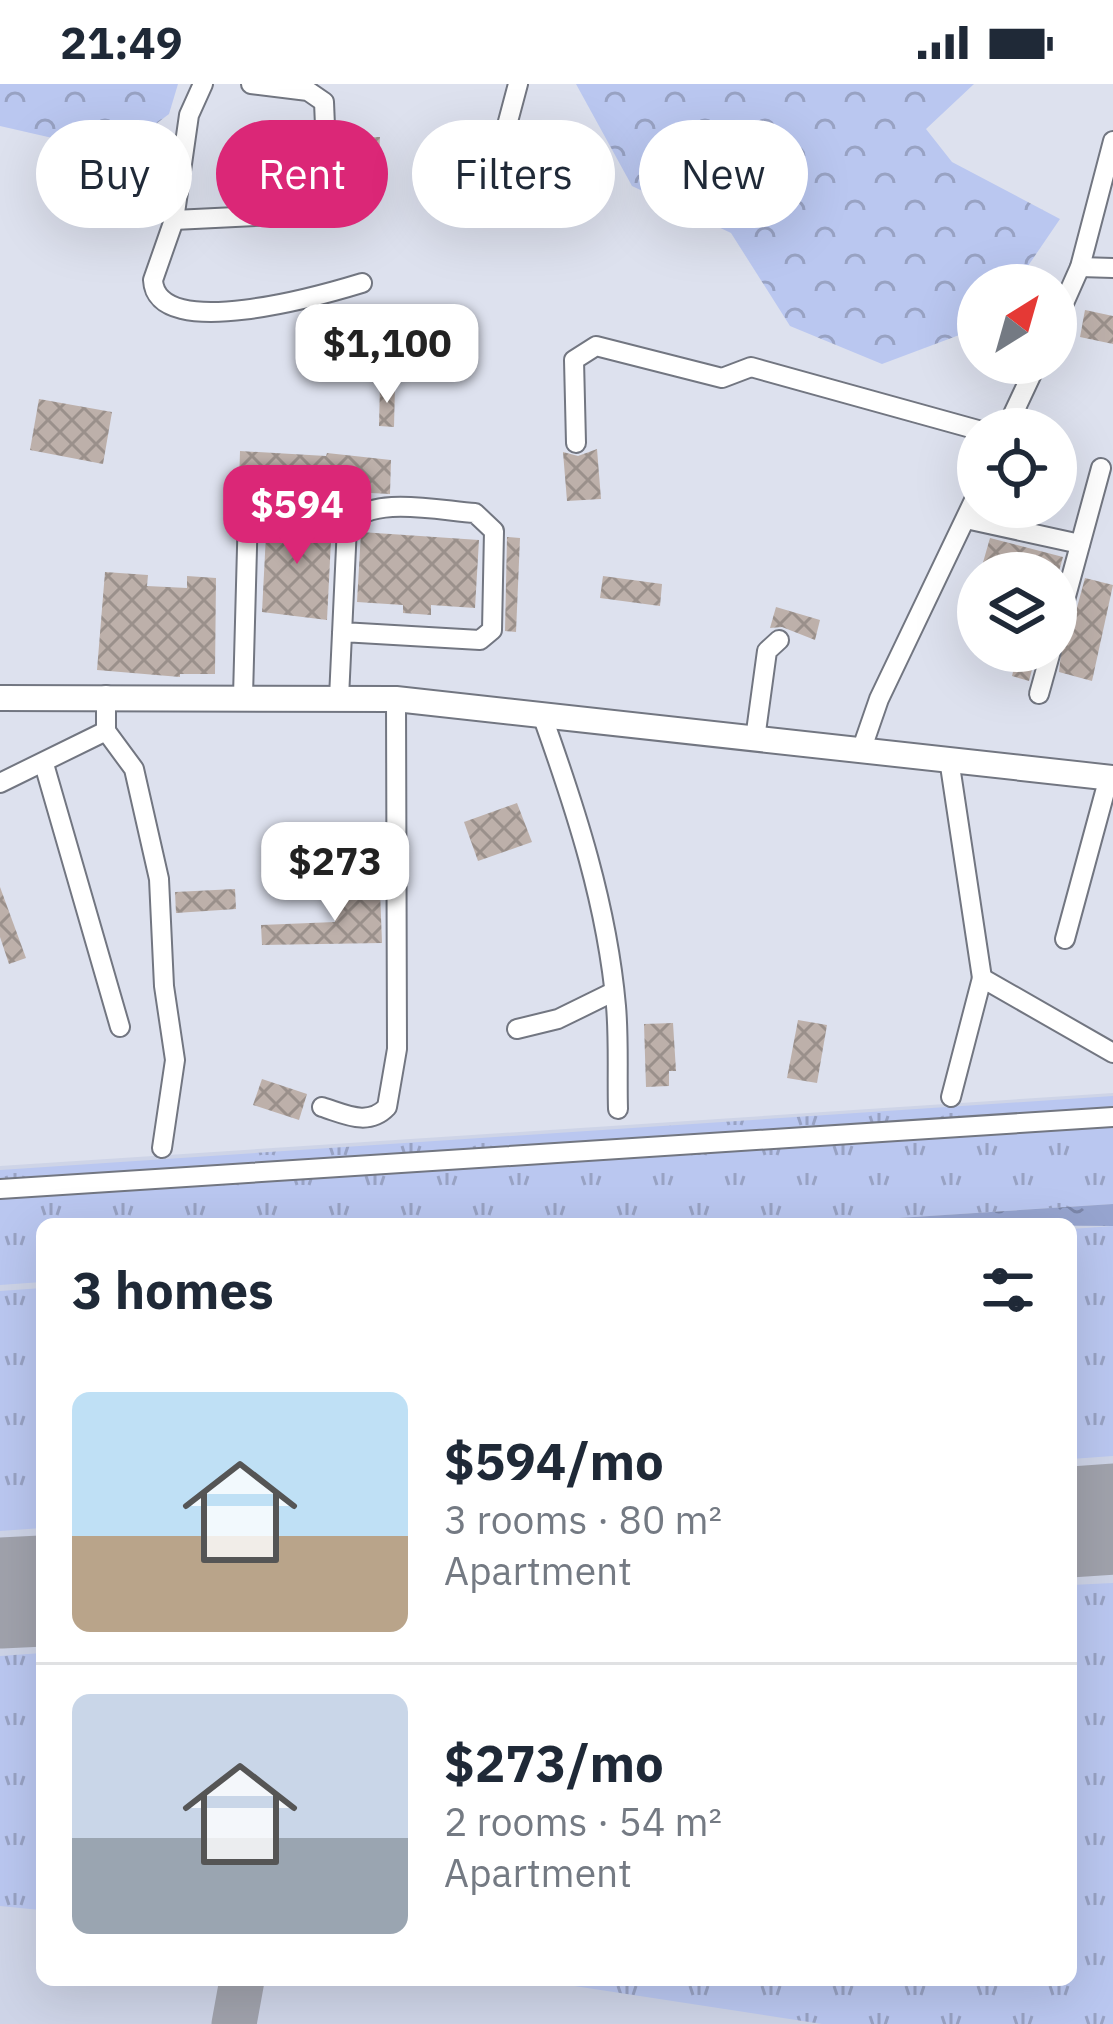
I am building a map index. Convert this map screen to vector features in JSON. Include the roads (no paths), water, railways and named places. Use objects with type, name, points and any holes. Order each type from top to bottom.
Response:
[{"type":"main road","points":[[0,698],[396,699],[1111,777]]},
{"type":"street","points":[[188,120],[203,84]]},
{"type":"street","points":[[192,219],[297,214],[314,210],[328,198],[324,102],[308,91],[250,84]]},
{"type":"street","points":[[508,120],[518,84]]},
{"type":"street","points":[[1077,274],[1113,141]]},
{"type":"street","points":[[171,228],[153,280],[153,289],[171,309],[292,305],[362,283]]},
{"type":"street","points":[[1080,267],[1113,268]]},
{"type":"street","points":[[576,443],[574,360],[596,346],[722,378],[751,368],[957,424]]},
{"type":"street","points":[[1077,555],[1101,468]]},
{"type":"street","points":[[339,698],[342,632],[347,526],[362,511],[379,507],[476,513],[487,520],[494,531],[492,630],[488,636],[480,640],[342,632]]},
{"type":"street","points":[[244,696],[248,511]]},
{"type":"street","points":[[862,752],[880,699],[961,528]]},
{"type":"street","points":[[1010,528],[1080,544]]},
{"type":"street","points":[[755,740],[766,651],[779,640]]},
{"type":"street","points":[[1040,694],[1046,672]]},
{"type":"street","points":[[106,695],[106,731],[134,769],[159,879],[164,986],[175,1060],[163,1148]]},
{"type":"street","points":[[322,1107],[362,1119],[387,1107],[397,1049],[396,699]]},
{"type":"street","points":[[542,715],[580,823],[601,911],[614,992],[618,1109]]},
{"type":"street","points":[[0,783],[106,731]]},
{"type":"street","points":[[950,759],[982,978],[952,1097]]},
{"type":"street","points":[[44,764],[120,1027]]},
{"type":"street","points":[[1065,938],[1111,777]]},
{"type":"street","points":[[982,978],[1113,1053]]},
{"type":"street","points":[[517,1028],[558,1019],[614,992]]},
{"type":"street","points":[[0,1189],[1113,1117]]},
{"type":"water","points":[[1113,1204],[1113,1226],[1077,1226],[1077,1218],[898,1218]]}]
